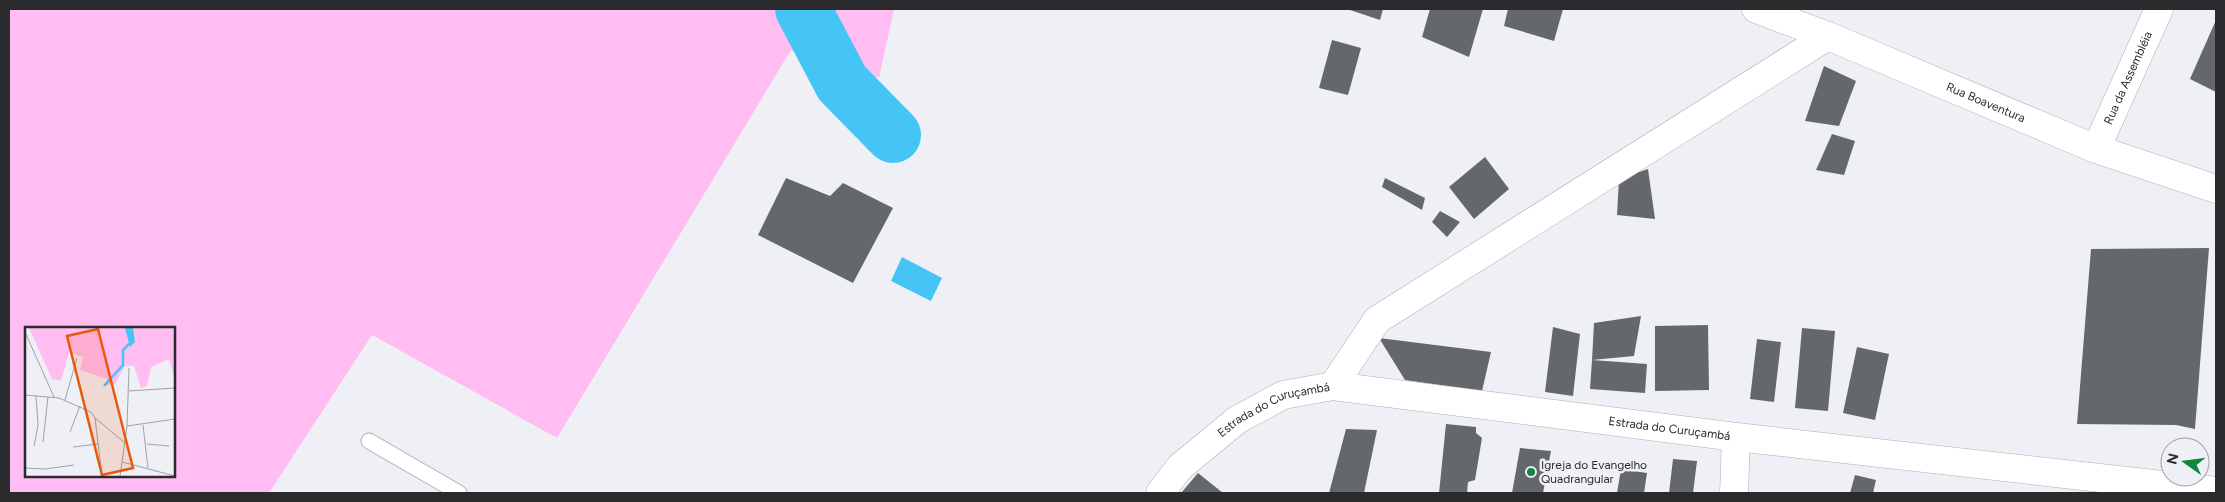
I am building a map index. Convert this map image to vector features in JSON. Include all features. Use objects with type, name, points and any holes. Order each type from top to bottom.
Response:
[{"type":"street","name":"Rua Boaventura","points":[[1756,9],[1828,36],[2096,149],[2216,189]]},
{"type":"street","name":"Rua da Assembléia","points":[[2096,149],[2159,9]]},
{"type":"street","points":[[1333,386],[1378,320],[1828,36]]},
{"type":"street","name":"Estrada do Curuçambá","points":[[1160,493],[1180,467],[1237,420],[1284,395],[1333,386],[1736,438],[2216,491]]},
{"type":"street","points":[[1734,493],[1736,438]]},
{"type":"lane","points":[[368,441],[459,493]]},
{"type":"shaded area","points":[[9,9],[894,9],[879,78],[791,50],[557,438],[372,335],[269,493],[9,493]]},
{"type":"water","points":[[902,257],[942,278],[931,301],[891,281]]},
{"type":"building","points":[[1347,9],[1383,9],[1380,20]]},
{"type":"building","points":[[1430,9],[1483,9],[1469,57],[1422,37]]},
{"type":"building","points":[[1508,9],[1563,9],[1554,41],[1504,26]]},
{"type":"building","points":[[2216,20],[2216,92],[2190,79]]},
{"type":"building","points":[[1332,40],[1361,48],[1348,95],[1319,88]]},
{"type":"building","points":[[1824,66],[1856,81],[1839,126],[1805,121]]},
{"type":"building","points":[[1832,134],[1855,141],[1844,175],[1816,170]]},
{"type":"building","points":[[1485,157],[1509,189],[1474,219],[1449,187]]},
{"type":"building","points":[[1648,169],[1655,219],[1617,215],[1619,179]]},
{"type":"building","points":[[786,178],[830,196],[843,183],[893,208],[853,283],[758,235]]},
{"type":"building","points":[[1385,178],[1425,198],[1422,210],[1382,187]]},
{"type":"building","points":[[1440,211],[1460,222],[1447,237],[1432,222]]},
{"type":"building","points":[[2209,248],[2195,429],[2176,425],[2077,424],[2091,249]]},
{"type":"building","points":[[1641,316],[1634,356],[1592,360],[1594,323]]},
{"type":"building","points":[[1708,325],[1709,390],[1655,391],[1655,326]]},
{"type":"building","points":[[1553,327],[1580,334],[1573,396],[1545,392]]},
{"type":"building","points":[[1802,328],[1835,331],[1828,411],[1795,408]]},
{"type":"building","points":[[1379,338],[1491,352],[1482,391],[1405,380]]},
{"type":"building","points":[[1757,339],[1781,342],[1774,402],[1750,399]]},
{"type":"building","points":[[1857,347],[1889,354],[1875,420],[1843,413]]},
{"type":"building","points":[[1592,360],[1647,364],[1645,393],[1590,389]]},
{"type":"building","points":[[1446,424],[1476,427],[1476,433],[1482,438],[1475,480],[1468,482],[1467,493],[1439,493]]},
{"type":"building","points":[[1346,429],[1377,430],[1364,493],[1329,493]]},
{"type":"building","name":"Igreja do Evangelho Quadrangular","points":[[1520,448],[1551,451],[1543,493],[1512,493]]},
{"type":"building","points":[[1673,459],[1697,461],[1693,493],[1669,493]]},
{"type":"building","points":[[1621,469],[1647,473],[1644,493],[1617,493]]},
{"type":"building","points":[[1198,473],[1223,493],[1181,493]]},
{"type":"building","points":[[1855,475],[1876,480],[1873,493],[1850,493]]},
{"type":"waterway","points":[[803,9],[842,83],[893,135]]},
{"type":"place","name":"Igreja do Evangelho Quadrangular","points":[[1531,472]]}]
